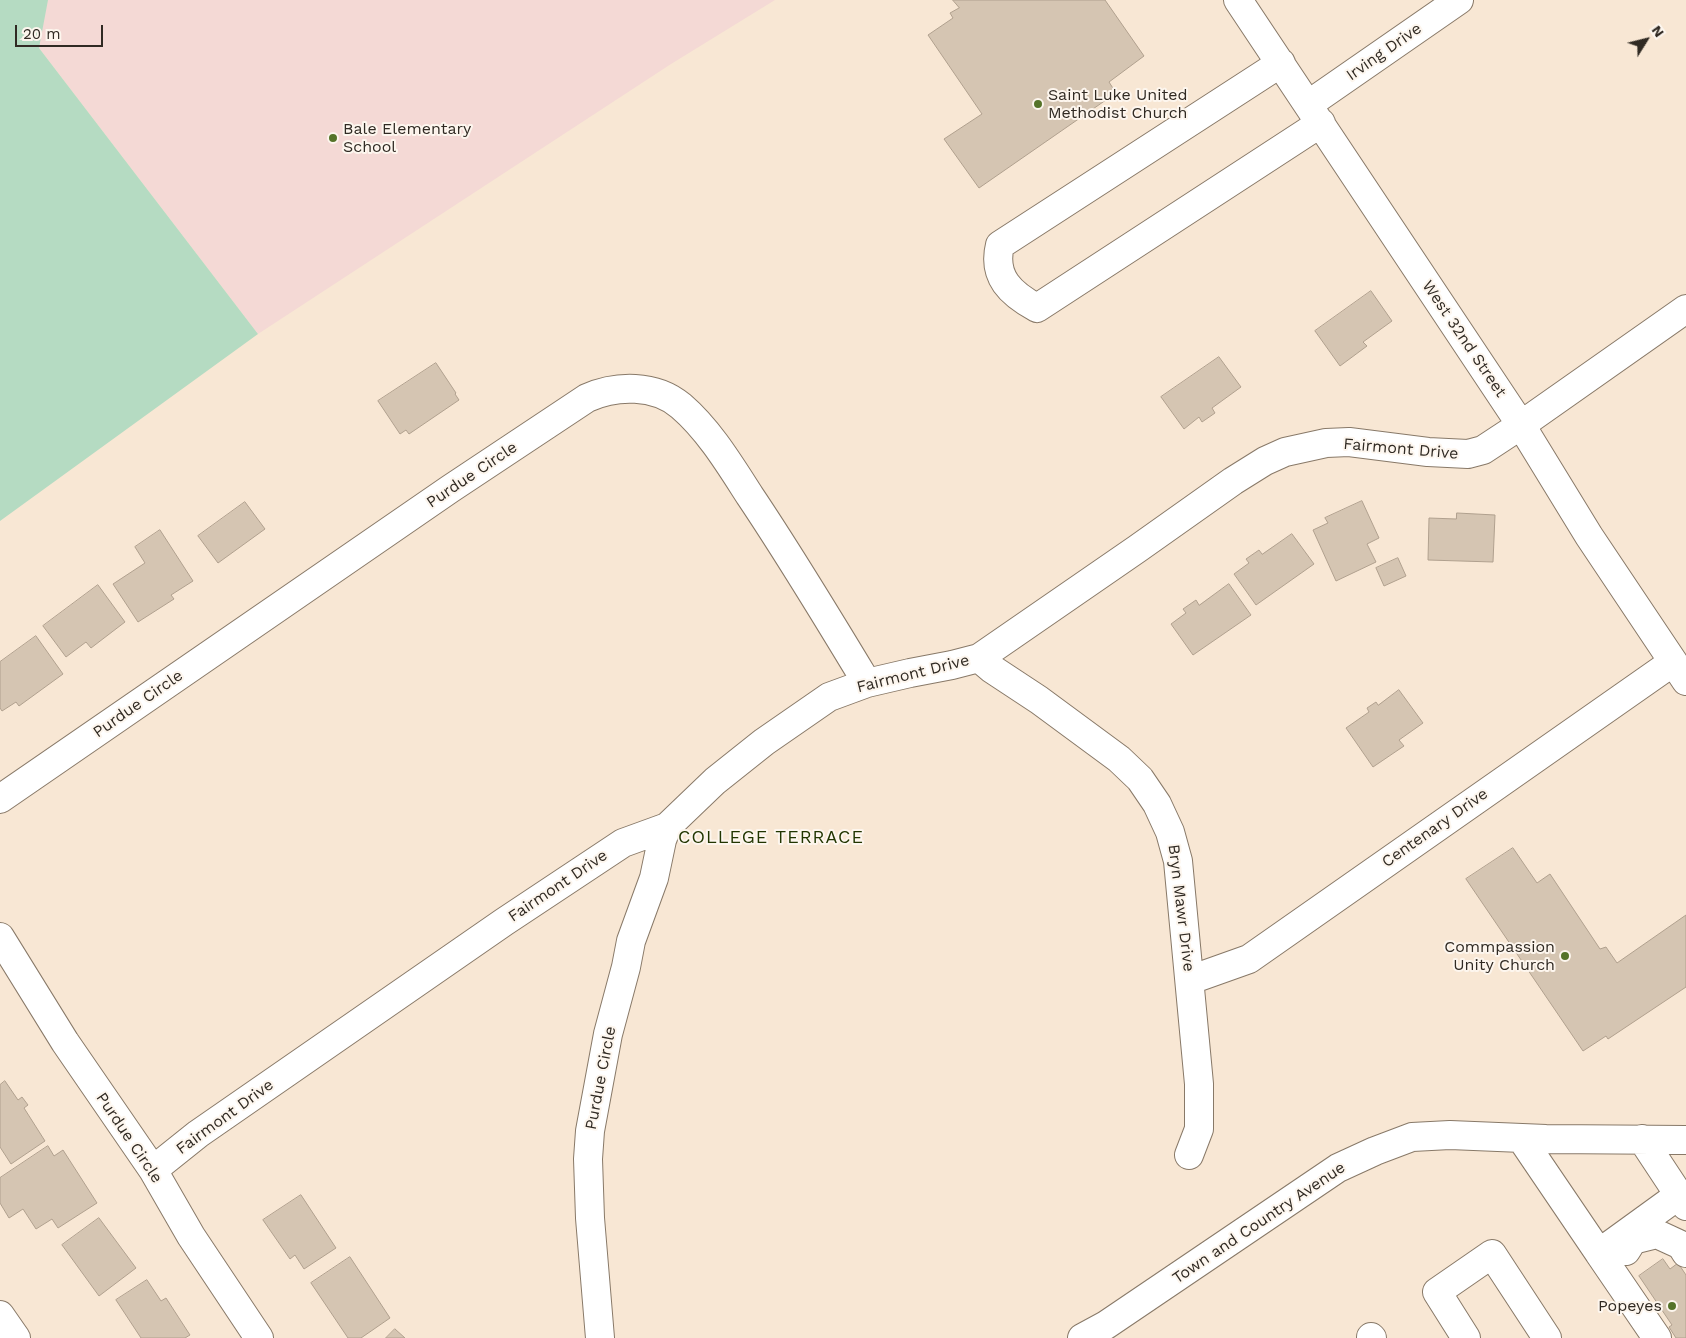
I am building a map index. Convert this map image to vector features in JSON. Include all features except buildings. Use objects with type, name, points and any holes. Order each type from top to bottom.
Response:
[{"type":"street","name":"West 32nd Street","points":[[1238,0],[1521,425],[1589,536],[1679,672]]},
{"type":"street","name":"Irving Drive","points":[[1281,63],[1000,245],[997,258],[1000,274],[1010,288],[1021,299],[1037,308],[1315,114],[1459,0]]},
{"type":"street","name":"Fairmont Drive","points":[[153,1170],[198,1134],[504,922],[623,843],[667,827],[715,781],[764,742],[830,697],[867,683],[979,658],[1137,550],[1233,481],[1265,461],[1285,452],[1326,443],[1349,442],[1428,452],[1468,454],[1482,450],[1521,425],[1686,309]]},
{"type":"street","name":"Purdue Circle","points":[[0,799],[450,489],[579,403],[597,393],[618,388],[640,389],[661,395],[680,405],[703,430],[731,468],[797,567],[867,683]]},
{"type":"street","name":"Bryn Mawr Drive","points":[[979,658],[1119,759],[1140,779],[1157,804],[1170,832],[1178,861],[1199,1093],[1199,1129],[1189,1156]]},
{"type":"street","name":"Centenary Drive","points":[[1190,980],[1249,959],[1679,672]]},
{"type":"street","name":"Purdue Circle","points":[[600,1338],[590,1218],[588,1159],[590,1131],[608,1034],[631,941],[654,878],[662,840],[667,827]]},
{"type":"street","name":"Purdue Circle","points":[[0,937],[65,1042],[153,1170],[191,1236],[259,1338]]},
{"type":"street","name":"Town and Country Avenue","points":[[1082,1338],[1106,1325],[1338,1168],[1374,1151],[1412,1137],[1450,1135],[1686,1140]]},
{"type":"street","points":[[1521,1138],[1657,1338]]},
{"type":"street","points":[[1599,1253],[1682,1201],[1642,1139]]},
{"type":"street","points":[[1670,1338],[1620,1260],[1633,1240],[1657,1234],[1681,1245],[1686,1253]]},
{"type":"street","points":[[1466,1338],[1437,1292],[1492,1254],[1547,1338]]},
{"type":"street","points":[[1424,1300],[1449,1338]]},
{"type":"street","points":[[0,1315],[16,1338]]},
{"type":"shaded area","name":"Bale Elementary School","points":[[0,0],[775,0],[671,64],[258,334],[39,48]]},
{"type":"green space","points":[[0,0],[48,0],[39,48],[258,334],[0,521]]},
{"type":"place","name":"Saint Luke United Methodist Church","points":[[1038,104]]},
{"type":"place","name":"Bale Elementary School","points":[[333,138]]},
{"type":"place","name":"Commpassion Unity Church","points":[[1565,956]]},
{"type":"place","name":"Popeyes","points":[[1672,1306]]},
{"type":"district","name":"COLLEGE TERRACE","points":[[771,838]]}]
